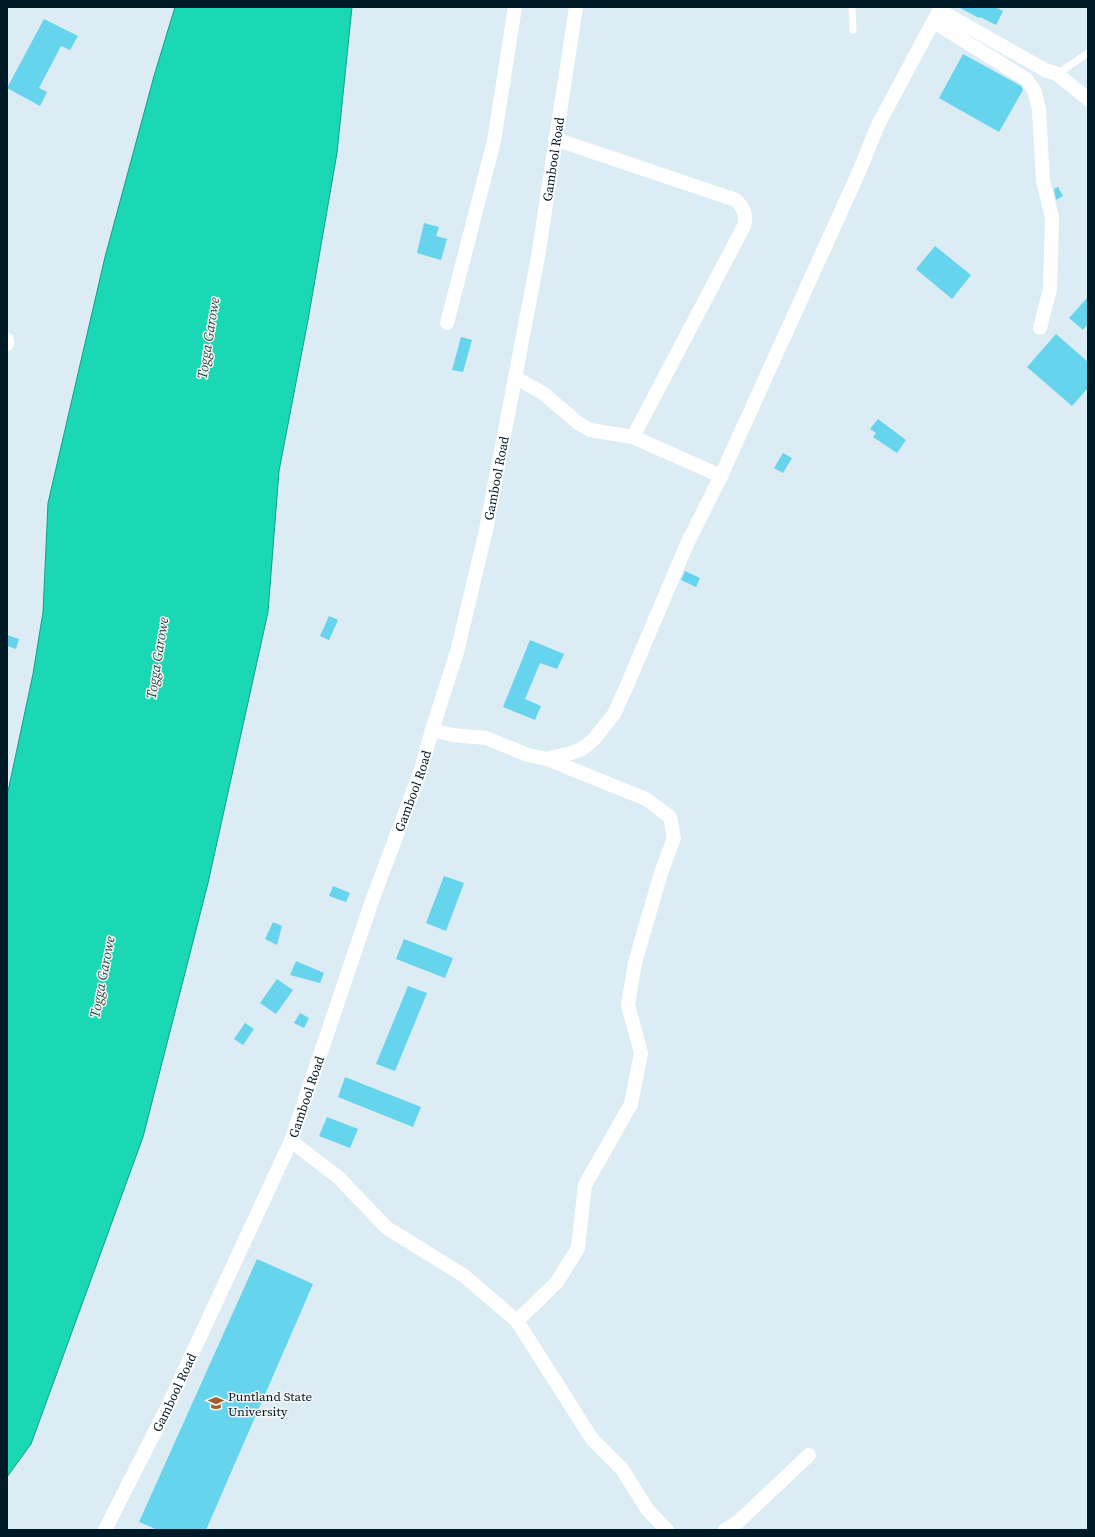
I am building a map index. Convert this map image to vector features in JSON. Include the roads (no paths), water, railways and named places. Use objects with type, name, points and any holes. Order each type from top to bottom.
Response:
[{"type":"street","points":[[447,323],[494,141],[515,7]]},
{"type":"street","name":"Gambool Road","points":[[105,1530],[169,1403],[291,1141],[373,898],[421,770],[456,652],[486,530],[538,257],[576,7]]},
{"type":"street","points":[[938,13],[1045,70],[1057,74],[1088,99]]},
{"type":"street","points":[[938,13],[1026,79],[1034,90],[1039,110],[1043,182],[1052,217],[1050,289],[1040,328]]},
{"type":"street","points":[[547,759],[571,754],[582,749],[593,740],[614,714],[687,544],[721,476],[858,174],[878,125],[938,13]]},
{"type":"street","points":[[555,139],[736,200],[744,212],[746,220],[744,226],[633,437]]},
{"type":"street","points":[[516,378],[543,393],[578,423],[590,430],[633,437],[721,476]]},
{"type":"street","points":[[432,730],[452,735],[486,738],[528,755],[547,759],[646,799],[670,817],[674,838],[661,873],[635,963],[629,998],[628,1005],[641,1053],[631,1104],[586,1185],[578,1248],[558,1282],[517,1321]]},
{"type":"street","points":[[291,1141],[338,1177],[387,1228],[463,1275],[517,1321],[592,1439],[622,1468],[647,1509],[667,1530]]},
{"type":"street","points":[[725,1530],[738,1522],[809,1455]]},
{"type":"lane","points":[[852,7],[853,30]]},
{"type":"lane","points":[[1057,74],[1088,53]]},
{"type":"water","name":"Togga Garowe","points":[[175,7],[352,7],[337,153],[308,320],[279,471],[268,612],[208,883],[143,1137],[31,1444],[7,1477],[7,796],[33,674],[43,612],[48,503],[105,257],[154,76]]},
{"type":"place","name":"Puntland State University","points":[[216,1403]]}]
